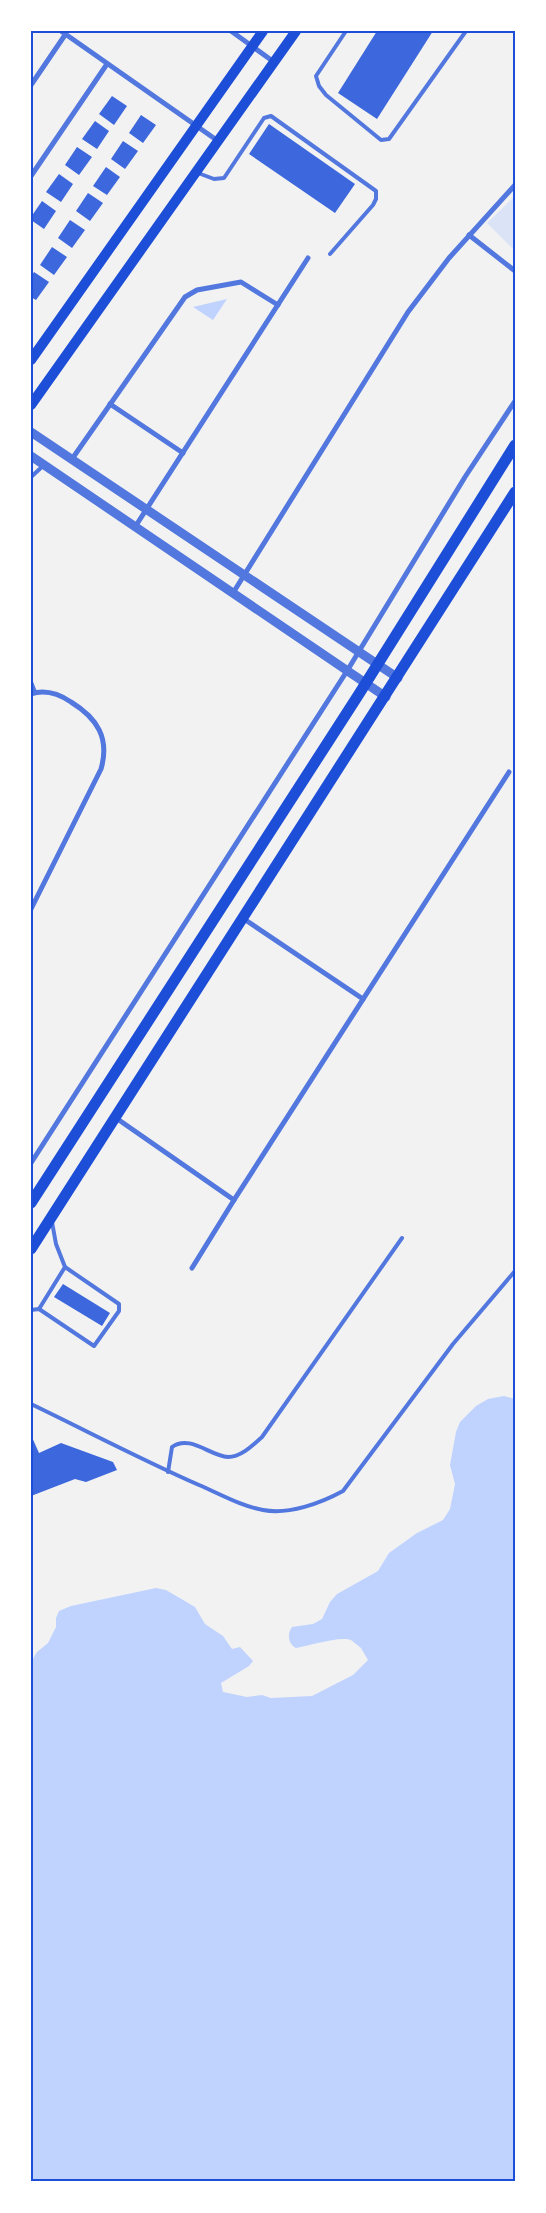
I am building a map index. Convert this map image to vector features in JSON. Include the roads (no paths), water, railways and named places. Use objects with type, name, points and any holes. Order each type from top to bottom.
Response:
[{"type":"main road","points":[[31,360],[263,31]]},
{"type":"main road","points":[[31,405],[296,31]]},
{"type":"main road","points":[[31,1203],[366,684],[515,445]]},
{"type":"main road","points":[[31,1248],[244,919],[515,492]]},
{"type":"street","points":[[231,31],[274,62]]},
{"type":"street","points":[[31,85],[63,33],[218,141]]},
{"type":"street","points":[[31,176],[107,64]]},
{"type":"street","points":[[232,593],[389,341],[428,284],[468,235],[515,185]]},
{"type":"street","points":[[468,235],[515,271]]},
{"type":"street","points":[[135,527],[308,258]]},
{"type":"street","points":[[72,459],[180,303],[190,293],[241,282],[278,305]]},
{"type":"street","points":[[31,1163],[347,671],[464,477],[515,400]]},
{"type":"street","points":[[110,404],[182,453]]},
{"type":"street","points":[[31,432],[398,678]]},
{"type":"street","points":[[31,456],[386,697]]},
{"type":"street","points":[[31,909],[101,769],[105,748],[100,729],[89,714],[63,697],[44,692],[33,693]]},
{"type":"street","points":[[192,1268],[509,772]]},
{"type":"street","points":[[244,919],[363,999]]},
{"type":"street","points":[[116,1118],[234,1200]]},
{"type":"street","points":[[31,1149],[37,1153]]},
{"type":"lane","points":[[346,31],[316,76],[319,86],[326,95],[381,140],[389,139],[466,31]]},
{"type":"lane","points":[[195,172],[214,179],[224,178],[264,118],[271,116],[376,191],[376,199],[373,205],[330,254]]},
{"type":"lane","points":[[31,477],[44,464]]},
{"type":"lane","points":[[31,682],[33,693]]},
{"type":"lane","points":[[31,1310],[40,1309],[94,1346],[97,1345],[119,1311],[119,1304],[65,1268],[56,1244],[51,1216]]},
{"type":"lane","points":[[168,1472],[172,1447],[178,1442],[228,1457],[240,1454],[262,1437],[402,1238]]},
{"type":"lane","points":[[40,1309],[65,1268]]},
{"type":"lane","points":[[31,1404],[168,1472],[242,1504],[265,1511],[300,1508],[325,1501],[343,1491],[453,1344],[515,1271]]},
{"type":"water","points":[[227,299],[213,320],[193,307]]},
{"type":"water","points":[[504,1396],[515,1399],[515,2182],[31,2182],[31,1662],[37,1652],[48,1643],[56,1627],[56,1618],[59,1611],[71,1606],[156,1588],[166,1590],[195,1607],[205,1624],[223,1636],[232,1649],[240,1647],[253,1661],[249,1666],[221,1683],[223,1692],[247,1697],[262,1695],[271,1698],[312,1696],[353,1675],[368,1660],[361,1648],[351,1640],[345,1639],[296,1648],[289,1639],[292,1627],[313,1624],[322,1619],[330,1602],[337,1594],[378,1571],[389,1553],[417,1533],[443,1520],[450,1509],[455,1484],[450,1465],[456,1432],[460,1422],[476,1406],[488,1399]]}]
